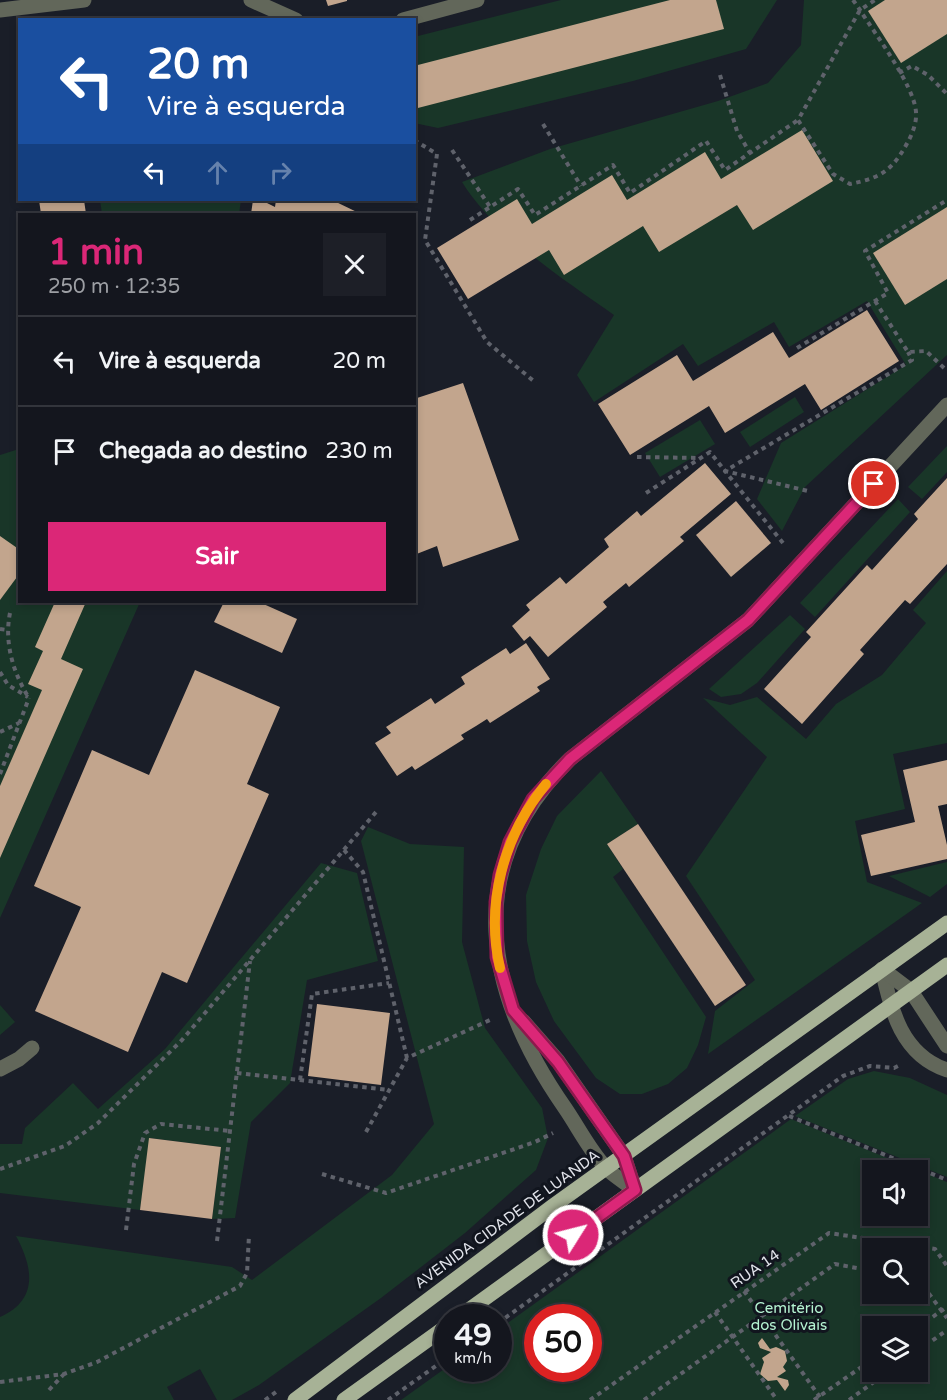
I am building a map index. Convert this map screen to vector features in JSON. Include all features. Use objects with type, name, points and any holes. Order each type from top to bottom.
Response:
[{"type":"main road","name":"AVENIDA CIDADE DE LUANDA","points":[[295,1400],[412,1310],[947,923]]},
{"type":"main road","points":[[477,1304],[947,965]]},
{"type":"main road","points":[[344,1400],[434,1335]]},
{"type":"street","points":[[0,10],[84,0]]},
{"type":"street","points":[[251,0],[292,18]]},
{"type":"street","points":[[410,18],[477,0]]},
{"type":"street","points":[[635,1190],[607,1168],[541,1074],[513,1010],[497,957],[496,902],[500,875],[510,842],[533,799],[570,759],[748,620],[947,405]]},
{"type":"street","points":[[882,969],[911,991],[947,1046]]},
{"type":"street","points":[[882,969],[890,1006],[897,1023],[917,1055],[947,1070]]},
{"type":"street","points":[[513,1010],[558,1062],[624,1156],[635,1190]]},
{"type":"street","points":[[0,1069],[19,1059],[32,1048]]},
{"type":"path","points":[[798,120],[833,174],[850,184],[874,179],[895,165],[912,135],[916,112],[908,87],[853,0]]},
{"type":"path","points":[[470,220],[518,189],[535,215],[613,165],[630,193],[706,141],[725,170],[798,120],[860,10],[875,0]]},
{"type":"path","points":[[899,73],[912,66],[928,75],[947,94]]},
{"type":"path","points":[[720,75],[737,131],[750,153]]},
{"type":"path","points":[[543,124],[581,186]]},
{"type":"path","points":[[416,141],[437,154],[425,240],[487,342],[536,383]]},
{"type":"path","points":[[452,150],[490,207]]},
{"type":"path","points":[[797,348],[888,293],[865,251],[947,200]]},
{"type":"path","points":[[725,471],[912,360],[875,301]]},
{"type":"path","points":[[908,352],[926,351],[944,368]]},
{"type":"path","points":[[646,493],[710,452],[783,543]]},
{"type":"path","points":[[637,457],[702,458]]},
{"type":"path","points":[[725,471],[808,491]]},
{"type":"path","points":[[10,613],[7,630],[17,680],[29,698]]},
{"type":"path","points":[[0,629],[7,630]]},
{"type":"path","points":[[0,672],[9,686]]},
{"type":"path","points":[[0,685],[9,686],[29,698]]},
{"type":"path","points":[[0,774],[29,698]]},
{"type":"path","points":[[0,732],[19,723]]},
{"type":"path","points":[[0,1169],[65,1146],[98,1123],[183,1040],[376,812]]},
{"type":"path","points":[[344,850],[363,872],[407,1058]]},
{"type":"path","points":[[217,1241],[250,961]]},
{"type":"path","points":[[300,1080],[312,994],[389,982]]},
{"type":"path","points":[[366,1132],[407,1058],[490,1020]]},
{"type":"path","points":[[512,1313],[853,1070],[870,1066],[894,1068],[917,1055]]},
{"type":"path","points":[[237,1073],[389,1090]]},
{"type":"path","points":[[788,1116],[947,1180]]},
{"type":"path","points":[[126,1230],[134,1164],[145,1133],[153,1126],[161,1124],[230,1131]]},
{"type":"path","points":[[322,1174],[386,1193],[535,1142],[553,1133]]},
{"type":"path","name":"RUA 14","points":[[590,1400],[829,1233],[935,1249],[947,1266]]},
{"type":"path","points":[[0,1382],[64,1374],[98,1362],[240,1287],[247,1273],[249,1235]]},
{"type":"path","points":[[644,1400],[731,1335],[835,1264],[862,1269]]},
{"type":"path","points":[[744,1291],[821,1399]]},
{"type":"path","points":[[928,1292],[947,1318]]},
{"type":"path","points":[[928,1320],[947,1307]]},
{"type":"path","points":[[715,1312],[775,1399]]},
{"type":"path","points":[[928,1343],[947,1330]]},
{"type":"path","points":[[388,1400],[434,1367]]},
{"type":"path","points":[[814,1400],[821,1399],[862,1367]]},
{"type":"path","points":[[49,1390],[64,1374]]},
{"type":"path","points":[[849,1400],[874,1382]]},
{"type":"path","points":[[598,1395],[602,1400]]},
{"type":"green space","points":[[561,0],[777,0],[746,49],[633,81],[438,128],[416,123],[416,36]]},
{"type":"green space","points":[[804,0],[947,0],[947,355],[805,487],[782,531],[757,499],[781,443],[906,365],[867,301],[789,347],[774,322],[698,366],[683,344],[594,402],[577,375],[614,315],[552,271],[511,237],[492,220],[462,182],[550,149],[718,101],[768,83],[801,45]]},
{"type":"green space","points":[[100,201],[241,201],[239,213],[102,213]]},
{"type":"green space","points":[[795,397],[804,412],[750,447],[740,432]]},
{"type":"green space","points":[[700,420],[715,444],[660,477],[645,453]]},
{"type":"green space","points":[[947,446],[947,472],[922,499],[908,487]]},
{"type":"green space","points":[[18,449],[18,603],[140,603],[0,918],[0,455]]},
{"type":"green space","points":[[898,499],[910,512],[815,617],[800,603]]},
{"type":"green space","points":[[947,571],[947,743],[893,754],[905,809],[855,821],[867,882],[922,903],[708,1054],[715,1011],[755,980],[686,876],[767,757],[703,698],[730,705],[757,697],[806,739],[836,704],[882,675],[926,623],[913,610]]},
{"type":"green space","points":[[790,615],[805,629],[757,683],[741,694],[721,697],[709,689]]},
{"type":"green space","points":[[601,771],[638,824],[607,844],[623,869],[613,877],[706,1017],[698,1045],[687,1068],[668,1084],[642,1094],[620,1094],[596,1078],[554,1021],[536,982],[527,941],[526,895],[541,849],[557,816]]},
{"type":"green space","points":[[368,827],[410,844],[464,847],[462,942],[485,1028],[542,1108],[548,1138],[536,1170],[465,1233],[381,1298],[259,1385],[232,1400],[217,1400],[200,1369],[167,1387],[174,1400],[0,1400],[0,1317],[13,1310],[21,1302],[27,1292],[29,1282],[26,1259],[16,1236],[232,1267],[252,1280],[392,1175],[434,1124],[361,841]]},
{"type":"green space","points":[[947,862],[947,884],[930,897],[889,876]]},
{"type":"green space","points":[[321,863],[357,873],[378,961],[307,980],[290,1083],[251,1122],[235,1218],[212,1219],[221,1147],[150,1138],[140,1210],[0,1193],[0,1144],[22,1144],[25,1128],[73,1083],[98,1109],[165,1049]]},
{"type":"green space","points":[[0,1005],[15,1022],[0,1035]]},
{"type":"green space","points":[[874,1071],[910,1078],[947,1095],[947,1177],[928,1169],[928,1160],[905,1160],[795,1116],[848,1079]]},
{"type":"green space","name":"Cemitério dos Olivais","points":[[791,1119],[892,1160],[862,1160],[862,1226],[928,1226],[928,1174],[947,1182],[947,1400],[401,1400],[434,1376],[434,1382],[512,1382],[512,1320],[524,1311],[524,1382],[602,1382],[602,1304],[534,1304]]},
{"type":"building","points":[[326,0],[347,0],[347,1],[328,6]]},
{"type":"building","points":[[670,0],[716,0],[724,29],[416,108],[416,65]]},
{"type":"building","points":[[885,0],[947,0],[947,34],[901,63],[868,11]]},
{"type":"building","points":[[802,130],[833,181],[753,230],[737,205],[659,252],[643,226],[564,275],[549,250],[468,299],[437,248],[517,199],[532,224],[612,175],[627,200],[705,152],[721,179]]},
{"type":"building","points":[[39,201],[84,201],[86,213],[41,213]]},
{"type":"building","points":[[253,201],[263,201],[275,207],[276,201],[334,201],[359,213],[251,213]]},
{"type":"building","points":[[947,207],[947,279],[905,305],[873,253]]},
{"type":"building","points":[[867,310],[899,361],[821,410],[805,384],[725,433],[709,406],[630,455],[598,404],[677,355],[693,381],[773,332],[789,358]]},
{"type":"building","points":[[463,383],[519,540],[443,567],[437,546],[416,554],[416,398]]},
{"type":"building","points":[[705,463],[731,494],[680,537],[684,541],[629,587],[626,583],[603,602],[607,607],[548,657],[530,636],[524,641],[512,626],[530,610],[526,605],[560,577],[566,584],[609,547],[604,539],[637,511],[641,516]]},
{"type":"building","points":[[947,478],[947,564],[910,604],[905,600],[860,650],[864,654],[802,724],[764,689],[811,637],[806,632],[867,565],[872,570],[918,519],[914,514]]},
{"type":"building","points":[[736,501],[771,543],[731,577],[696,535]]},
{"type":"building","points":[[0,536],[18,549],[18,576],[0,600]]},
{"type":"building","points":[[55,603],[86,603],[61,659],[83,669],[0,858],[0,786],[42,690],[28,684],[43,651],[35,647]]},
{"type":"building","points":[[224,603],[261,603],[297,619],[282,653],[214,622]]},
{"type":"building","points":[[526,643],[550,679],[537,687],[540,691],[490,723],[487,719],[461,735],[464,739],[415,770],[412,766],[397,776],[375,743],[391,733],[386,727],[431,698],[435,704],[465,684],[461,677],[506,648],[510,654]]},
{"type":"building","points":[[195,670],[280,707],[247,784],[269,794],[187,983],[162,972],[128,1052],[35,1011],[81,907],[34,886],[92,750],[149,775]]},
{"type":"building","points":[[947,760],[947,804],[938,806],[947,845],[947,859],[871,876],[861,835],[915,822],[903,770]]},
{"type":"building","points":[[638,824],[746,985],[715,1006],[607,844]]},
{"type":"building","points":[[317,1004],[390,1013],[381,1085],[308,1076]]},
{"type":"building","points":[[149,1138],[221,1147],[212,1219],[140,1210]]},
{"type":"building","points":[[762,1338],[770,1349],[776,1347],[785,1351],[787,1361],[783,1367],[786,1371],[777,1377],[788,1380],[789,1385],[785,1391],[777,1380],[768,1381],[760,1374],[764,1362],[762,1358],[771,1352],[760,1348],[758,1343]]},
{"type":"slow traffic","points":[[500,968],[495,930],[500,875],[510,842],[519,823],[533,799],[546,784]]},
{"type":"route","points":[[573,1235],[635,1190],[624,1156],[558,1062],[513,1010],[497,957],[495,930],[500,875],[510,842],[533,799],[550,778],[570,759],[748,620],[874,484]]}]
